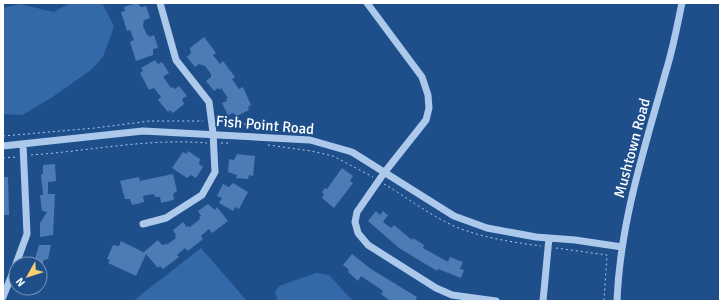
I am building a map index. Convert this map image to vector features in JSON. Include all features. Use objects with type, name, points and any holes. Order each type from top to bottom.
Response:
[{"type":"street","points":[[143,224],[166,218],[202,195],[215,172],[214,144],[209,102],[176,60],[160,3]]},
{"type":"street","points":[[367,3],[422,77],[428,95],[429,108],[426,120],[378,180],[357,212],[354,222],[358,233],[368,245],[436,288],[452,295],[496,301]]},
{"type":"street","name":"Mushtown Road","points":[[617,301],[622,247],[630,201],[667,70],[682,3]]},
{"type":"street","name":"Fish Point Road","points":[[3,146],[143,131],[213,133],[310,140],[352,152],[454,216],[487,228],[549,238],[622,247]]},
{"type":"street","points":[[19,256],[27,234],[23,144]]},
{"type":"street","points":[[543,301],[549,238]]},
{"type":"street","points":[[3,297],[8,284]]},
{"type":"path","points":[[3,158],[73,152],[135,143],[232,143]]},
{"type":"path","points":[[266,145],[311,151],[333,156],[378,180],[455,226],[480,236],[502,241],[607,255],[604,301]]},
{"type":"shaded area","points":[[70,3],[102,3],[114,26],[103,57],[91,70],[51,98],[22,115],[3,114],[3,8],[19,4],[54,12]]},
{"type":"shaded area","points":[[201,248],[247,301],[133,301]]},
{"type":"shaded area","points":[[316,273],[329,275],[353,301],[278,301],[275,293],[279,286]]},
{"type":"building","points":[[137,3],[141,7],[146,6],[150,18],[144,20],[143,26],[149,37],[154,35],[158,48],[153,49],[153,55],[136,61],[130,42],[134,40],[130,30],[127,31],[121,12],[125,11],[124,7]]},
{"type":"building","points":[[204,37],[216,53],[213,55],[220,64],[223,61],[235,77],[232,79],[239,89],[243,87],[251,105],[248,107],[249,110],[237,116],[233,113],[228,115],[222,103],[227,101],[226,99],[228,98],[221,88],[214,91],[206,81],[211,77],[211,74],[205,66],[199,64],[195,67],[187,57],[191,53],[190,48]]},
{"type":"building","points":[[155,60],[158,64],[162,62],[169,73],[164,76],[164,78],[171,88],[173,87],[175,89],[179,86],[187,96],[182,99],[184,104],[173,113],[170,110],[168,112],[158,100],[161,97],[154,88],[149,90],[140,73],[143,71],[141,68]]},
{"type":"building","points":[[188,151],[200,159],[199,164],[203,167],[196,178],[191,175],[187,178],[172,168],[183,152],[187,154]]},
{"type":"building","points":[[237,154],[255,156],[253,176],[249,175],[248,179],[236,178],[237,175],[228,172],[229,159],[234,160]]},
{"type":"building","points":[[55,164],[56,181],[48,182],[48,194],[55,194],[53,235],[40,237],[40,223],[47,212],[42,211],[40,195],[43,195],[41,174],[43,174],[43,165]]},
{"type":"building","points":[[342,168],[353,176],[350,181],[353,183],[334,208],[322,198],[324,194],[322,192],[325,188],[327,189]]},
{"type":"building","points":[[173,174],[177,191],[173,194],[174,200],[161,203],[160,197],[155,197],[154,194],[143,196],[144,202],[132,205],[130,199],[125,199],[120,181],[139,177],[140,181]]},
{"type":"building","points":[[3,177],[8,177],[9,215],[3,215]]},
{"type":"building","points":[[233,183],[248,192],[239,209],[235,207],[233,211],[219,203],[222,198],[217,196],[223,184],[229,187]]},
{"type":"building","points":[[208,204],[215,210],[217,207],[228,221],[212,233],[209,229],[201,236],[203,239],[188,251],[185,248],[177,255],[179,257],[163,269],[160,266],[158,268],[146,254],[136,276],[108,263],[110,260],[107,259],[113,245],[119,246],[121,241],[145,253],[144,252],[158,240],[162,245],[168,244],[176,238],[173,230],[183,222],[187,227],[190,227],[200,219],[199,217],[201,216],[198,211]]},
{"type":"building","points":[[376,211],[380,215],[383,211],[388,215],[383,222],[391,228],[394,225],[412,240],[413,238],[424,245],[423,248],[448,262],[450,257],[463,262],[460,269],[464,270],[461,278],[438,269],[437,271],[399,248],[368,221]]},
{"type":"building","points":[[39,245],[51,245],[48,259],[48,256],[36,256]]},
{"type":"building","points":[[352,254],[371,269],[417,297],[415,301],[390,301],[381,294],[383,291],[361,276],[358,281],[343,265]]}]
